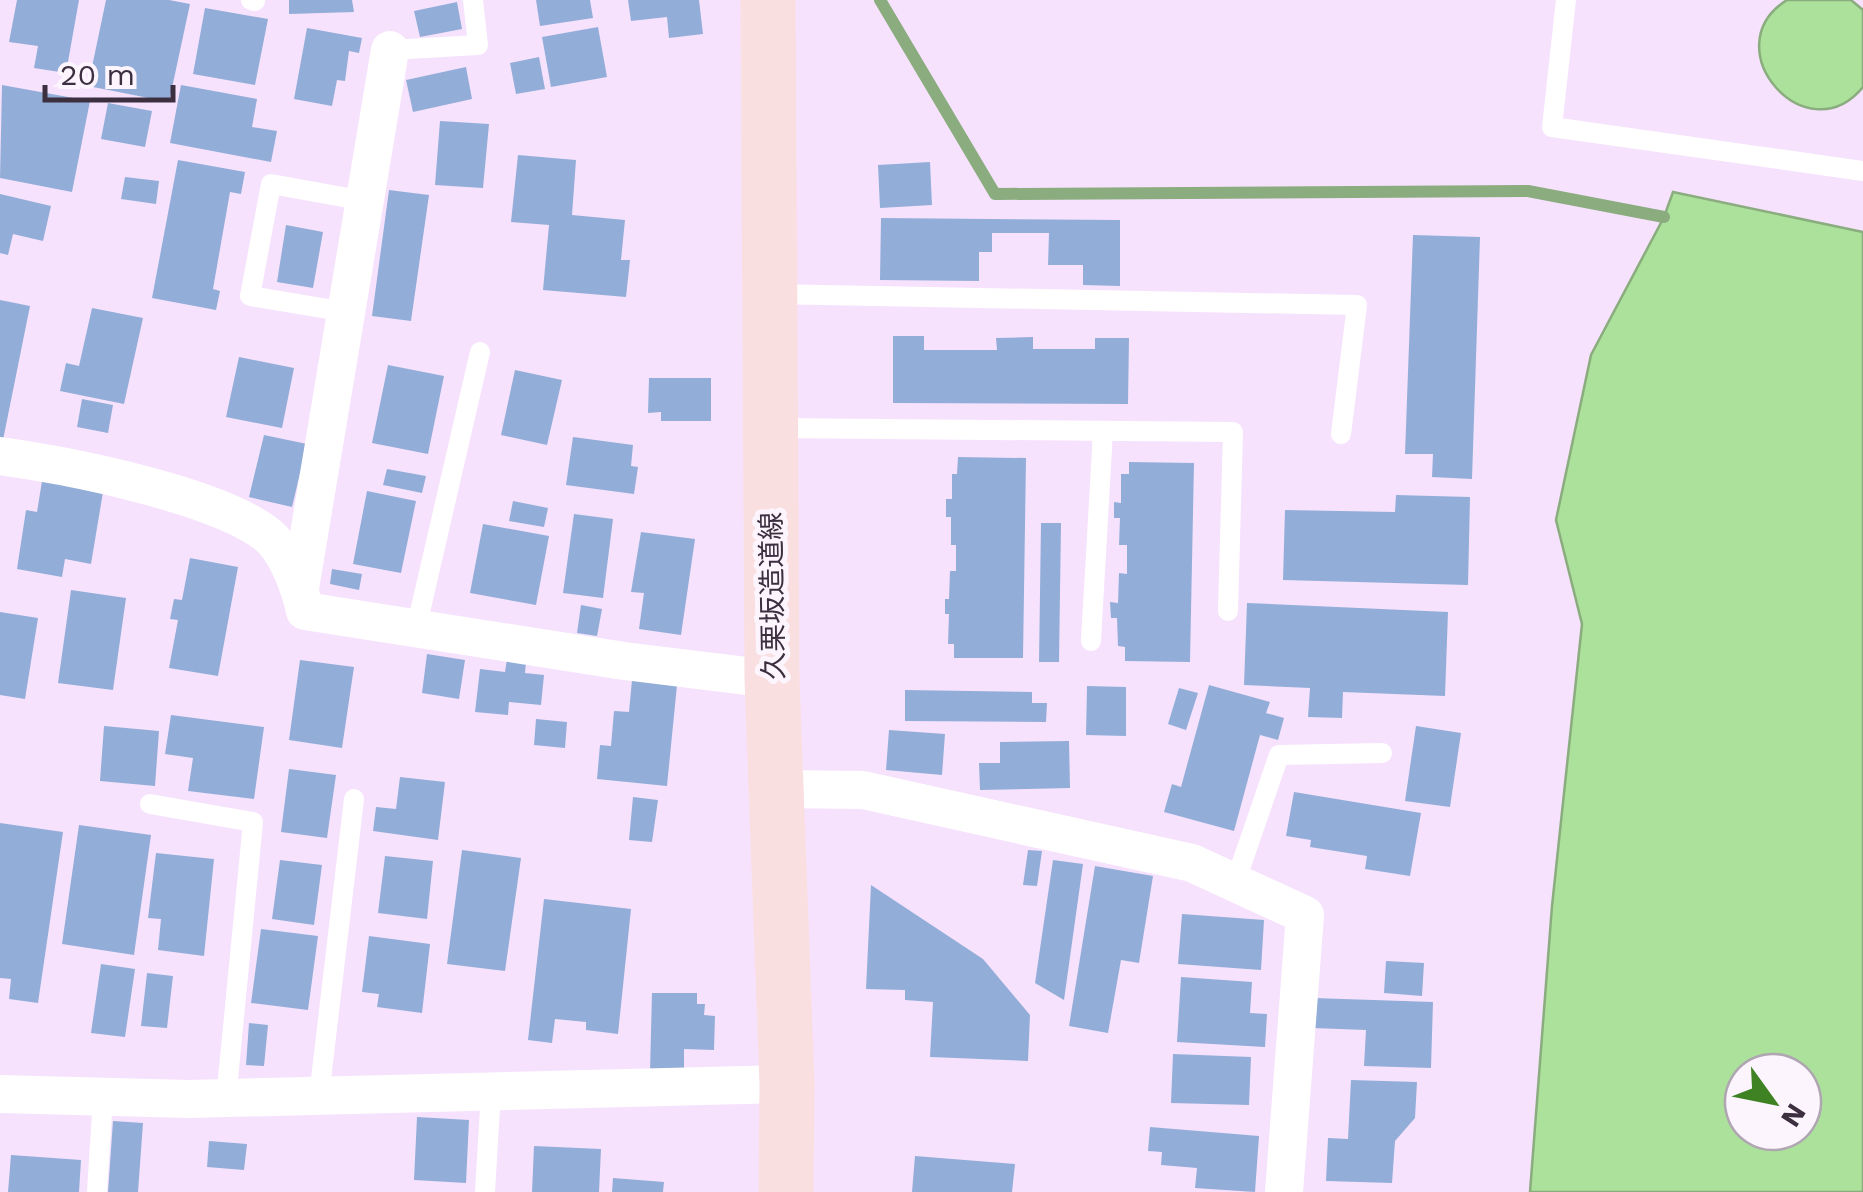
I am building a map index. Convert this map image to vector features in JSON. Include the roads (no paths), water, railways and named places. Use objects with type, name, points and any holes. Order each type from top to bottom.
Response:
[{"type":"main road","name":"久栗坂造道線","points":[[768,0],[772,679],[787,1084],[786,1192]]},
{"type":"street","points":[[300,588],[390,50]]},
{"type":"street","points":[[0,456],[63,464],[224,509],[272,540],[300,588],[305,610],[624,662],[772,679]]},
{"type":"street","points":[[778,789],[863,790],[1192,863],[1305,916],[1284,1192]]},
{"type":"street","points":[[0,1094],[226,1098],[787,1084]]},
{"type":"lane","points":[[390,50],[478,46],[472,0]]},
{"type":"lane","points":[[1566,0],[1552,127],[1863,170]]},
{"type":"lane","points":[[346,312],[250,296],[271,184],[365,202]]},
{"type":"lane","points":[[769,294],[1357,305],[1341,434]]},
{"type":"lane","points":[[416,629],[480,352]]},
{"type":"lane","points":[[770,428],[1233,432],[1228,611]]},
{"type":"lane","points":[[1091,641],[1104,431]]},
{"type":"lane","points":[[1235,882],[1278,755],[1382,753]]},
{"type":"lane","points":[[319,1096],[354,800]]},
{"type":"lane","points":[[150,804],[253,822],[226,1098]]},
{"type":"lane","points":[[485,1192],[490,1092]]},
{"type":"lane","points":[[97,1192],[102,1097]]},
{"type":"waterway","points":[[880,0],[995,194],[1528,191],[1664,217]]}]
